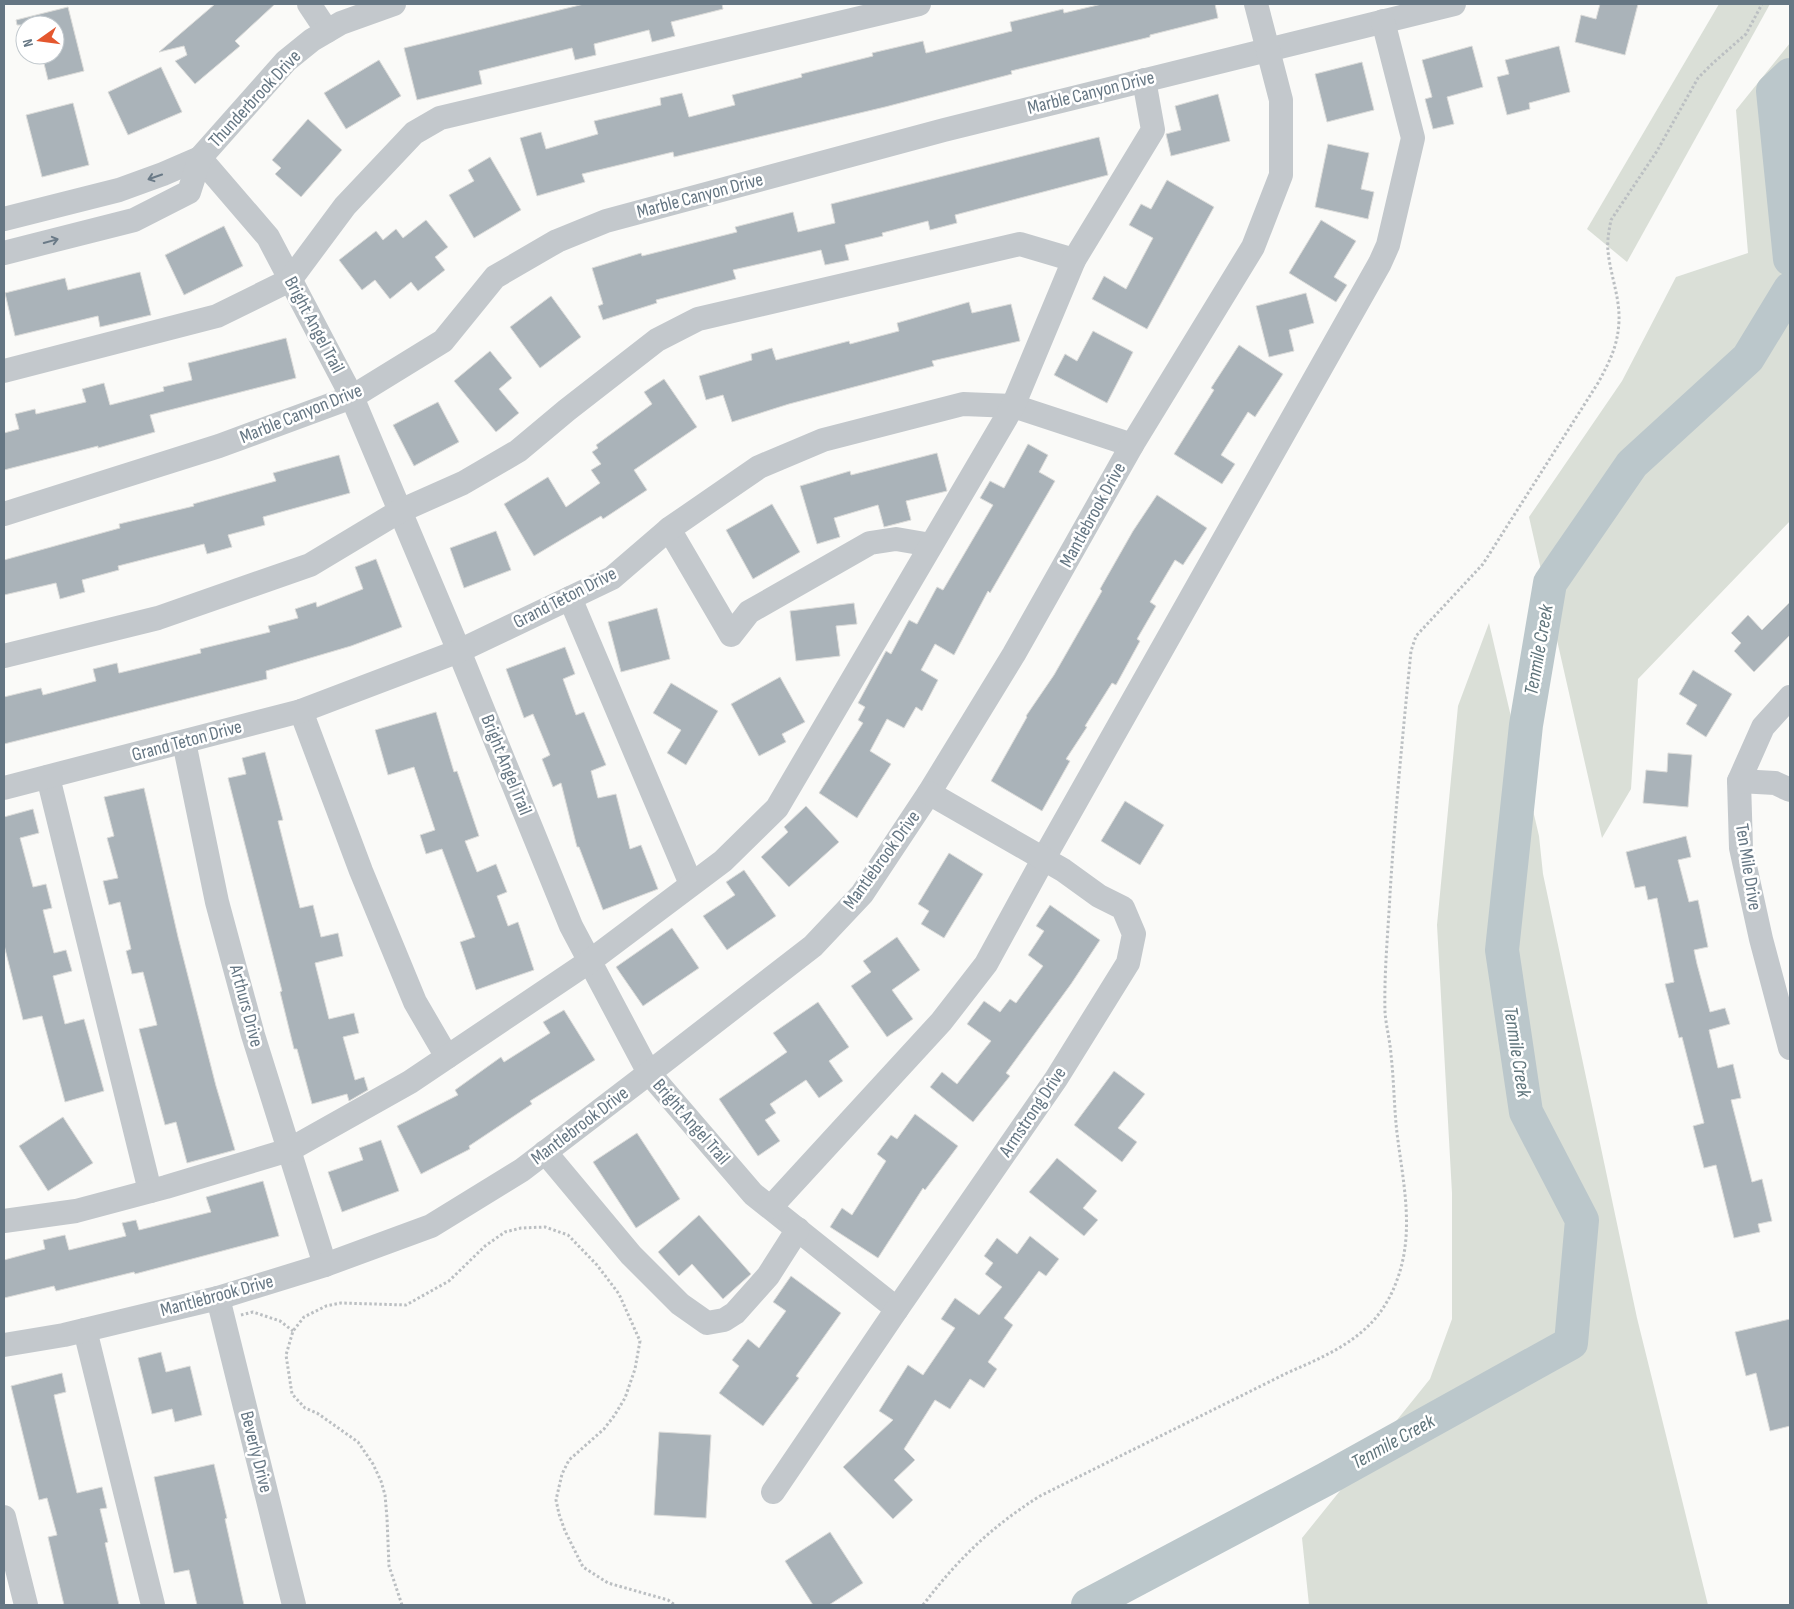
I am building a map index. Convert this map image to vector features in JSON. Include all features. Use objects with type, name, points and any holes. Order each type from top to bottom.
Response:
[{"type":"street","points":[[309,4],[327,31]]},
{"type":"street","name":"Thunderbrook Drive","points":[[5,253],[134,220],[189,192],[200,158],[286,61],[312,40],[341,22],[394,4]]},
{"type":"street","points":[[4,371],[217,316],[290,280],[345,206],[414,133],[440,118],[919,4]]},
{"type":"street","name":"Mantlebrook Drive","points":[[4,1345],[85,1330],[221,1309],[325,1265],[431,1226],[522,1170],[649,1074],[813,946],[862,894],[930,793],[1014,654],[1132,445],[1253,247],[1281,175],[1281,100],[1256,4]]},
{"type":"street","name":"Marble Canyon Drive","points":[[4,514],[219,446],[352,397],[443,341],[495,276],[557,241],[598,224],[944,130],[1454,4]]},
{"type":"street","points":[[771,1207],[941,1022],[986,964],[1380,263],[1388,246],[1414,138],[1383,20]]},
{"type":"street","points":[[4,1221],[76,1211],[289,1150],[410,1082],[590,961],[723,861],[777,808],[1013,406],[1074,260],[1154,130],[1144,80]]},
{"type":"street","name":"Thunderbrook Drive","points":[[5,213],[119,190],[200,158]]},
{"type":"street","name":"Bright Angel Trail","points":[[200,158],[268,237],[352,397],[459,651],[571,926],[649,1074],[753,1194],[897,1309]]},
{"type":"street","points":[[5,213],[5,253]]},
{"type":"street","points":[[4,656],[158,618],[310,565],[400,511],[463,482],[518,451],[657,340],[698,319],[1020,244],[1074,260]]},
{"type":"street","name":"Grand Teton Drive","points":[[4,788],[301,711],[459,651],[612,578],[670,528],[759,467],[823,440],[964,404],[1013,406],[1132,445]]},
{"type":"street","points":[[670,528],[731,635],[749,612],[870,542],[896,540],[931,545]]},
{"type":"street","points":[[570,598],[691,884]]},
{"type":"street","name":"Ten Mile Drive","points":[[1790,697],[1763,727],[1739,781],[1741,848],[1761,939],[1785,1008],[1790,1048]]},
{"type":"street","points":[[301,711],[362,871],[415,1002],[447,1057]]},
{"type":"street","name":"Arthurs Drive","points":[[184,742],[217,902],[253,1035],[325,1265]]},
{"type":"street","points":[[48,777],[150,1191]]},
{"type":"street","points":[[1739,781],[1775,783],[1790,790]]},
{"type":"street","name":"Armstrong Drive","points":[[773,1492],[1056,1079],[1128,963],[1134,934],[1123,908],[1099,896],[1044,858],[930,793]]},
{"type":"street","points":[[545,1152],[632,1255],[680,1304],[707,1323],[724,1320],[735,1313],[768,1276],[798,1230]]},
{"type":"street","name":"Beverly Drive","points":[[221,1309],[294,1605]]},
{"type":"street","points":[[85,1330],[152,1605]]},
{"type":"street","points":[[4,1517],[26,1605]]},
{"type":"path","points":[[923,1605],[958,1562],[984,1537],[1011,1515],[1040,1496],[1287,1373],[1328,1355],[1353,1340],[1370,1326],[1384,1308],[1397,1281],[1404,1253],[1408,1221],[1385,1013],[1394,831],[1411,651],[1416,636],[1483,564],[1612,358],[1617,339],[1619,318],[1608,251],[1611,220],[1657,151],[1698,78],[1746,34],[1762,4]]},
{"type":"path","points":[[402,1605],[389,1566],[385,1495],[381,1481],[373,1464],[358,1442],[317,1413],[305,1408],[292,1394],[286,1355],[293,1331],[304,1317],[326,1306],[342,1303],[406,1305],[449,1281],[485,1246],[505,1232],[521,1228],[545,1227],[568,1235],[597,1265],[619,1294],[640,1341],[625,1398],[604,1429],[569,1460],[562,1474],[556,1500],[559,1514],[565,1531],[583,1567],[608,1583],[668,1600],[675,1605]]},
{"type":"path","points":[[221,1309],[253,1312],[280,1321],[293,1331]]},
{"type":"shaded area","points":[[1719,4],[1770,4],[1627,262],[1587,229]]},
{"type":"shaded area","points":[[1790,43],[1790,521],[1638,679],[1631,789],[1602,838],[1529,517],[1622,381],[1676,277],[1748,253],[1736,110]]},
{"type":"shaded area","points":[[1489,623],[1539,836],[1543,874],[1637,1318],[1708,1605],[1309,1605],[1302,1538],[1430,1379],[1452,1319],[1452,1193],[1437,925],[1458,706]]},
{"type":"building","points":[[215,4],[275,4],[235,41],[240,46],[195,84],[175,61],[187,55],[184,46],[159,52]]},
{"type":"building","points":[[584,4],[722,4],[723,9],[671,22],[675,36],[652,42],[649,30],[594,44],[596,55],[575,60],[572,48],[479,71],[482,84],[417,100],[404,48]]},
{"type":"building","points":[[1102,4],[1215,4],[1218,18],[1150,35],[1150,37],[1011,71],[1012,74],[885,107],[674,157],[673,152],[582,174],[585,182],[537,196],[520,138],[541,132],[546,149],[598,134],[594,121],[661,105],[660,98],[682,93],[689,117],[735,105],[732,95],[802,77],[801,74],[873,56],[872,53],[923,41],[926,53],[1012,31],[1010,22],[1063,9],[1064,13]]},
{"type":"building","points":[[1600,4],[1638,4],[1625,55],[1575,42],[1581,15],[1596,19]]},
{"type":"building","points":[[68,7],[84,71],[48,80],[44,65],[65,65],[65,15],[36,15]]},
{"type":"building","points":[[1472,46],[1483,87],[1447,97],[1454,124],[1433,129],[1425,99],[1432,97],[1422,60]]},
{"type":"building","points":[[1559,46],[1570,92],[1529,103],[1530,109],[1507,115],[1497,77],[1509,74],[1505,60]]},
{"type":"building","points":[[379,60],[401,96],[346,129],[324,93]]},
{"type":"building","points":[[1362,62],[1374,110],[1327,122],[1315,74]]},
{"type":"building","points":[[161,67],[182,112],[128,135],[108,92]]},
{"type":"building","points":[[1218,94],[1230,141],[1171,156],[1166,134],[1181,130],[1175,106]]},
{"type":"building","points":[[73,103],[89,165],[42,177],[26,115]]},
{"type":"building","points":[[308,119],[342,150],[301,197],[275,174],[281,168],[272,160]]},
{"type":"building","points":[[1099,137],[1108,175],[955,215],[957,223],[930,230],[928,221],[882,233],[883,236],[845,245],[849,260],[825,265],[821,250],[733,270],[736,279],[656,300],[657,303],[603,320],[598,306],[603,304],[592,268],[641,253],[642,256],[737,232],[735,227],[793,212],[798,232],[835,223],[831,204]]},
{"type":"building","points":[[1328,144],[1369,153],[1361,189],[1374,192],[1368,219],[1315,207]]},
{"type":"building","points":[[490,157],[521,210],[474,238],[449,195],[474,181],[468,170]]},
{"type":"building","points":[[1167,180],[1214,207],[1147,329],[1092,299],[1104,276],[1126,289],[1153,238],[1129,225],[1141,204],[1151,209]]},
{"type":"building","points":[[426,220],[448,247],[435,257],[445,270],[418,291],[411,282],[390,299],[375,280],[362,290],[339,260],[376,231],[383,240],[396,229],[403,238]]},
{"type":"building","points":[[1321,220],[1356,241],[1334,277],[1347,285],[1336,302],[1289,273]]},
{"type":"building","points":[[224,226],[243,266],[184,295],[165,255]]},
{"type":"building","points":[[140,272],[151,315],[100,327],[98,316],[15,336],[5,293],[65,278],[68,290]]},
{"type":"building","points":[[1306,293],[1314,323],[1289,330],[1294,351],[1269,357],[1256,306]]},
{"type":"building","points":[[551,296],[581,337],[540,368],[510,327]]},
{"type":"building","points":[[969,302],[972,313],[1011,304],[1020,341],[932,361],[934,366],[789,404],[732,422],[723,395],[706,400],[699,376],[752,360],[751,354],[772,348],[776,360],[849,341],[850,344],[899,331],[897,323]]},
{"type":"building","points":[[1093,331],[1133,352],[1107,403],[1054,375],[1065,354],[1077,361]]},
{"type":"building","points":[[286,338],[296,378],[150,415],[155,432],[98,448],[98,446],[4,470],[4,433],[19,429],[15,414],[35,409],[36,414],[86,402],[82,389],[104,383],[110,405],[164,391],[163,387],[192,380],[188,363]]},
{"type":"building","points":[[1239,345],[1283,374],[1255,417],[1248,412],[1221,455],[1235,464],[1222,484],[1174,454],[1214,390],[1211,388]]},
{"type":"building","points":[[490,351],[512,378],[499,389],[519,413],[496,432],[454,381]]},
{"type":"building","points":[[664,379],[697,427],[634,470],[647,490],[603,519],[601,516],[534,556],[504,504],[548,477],[566,507],[600,483],[591,470],[601,464],[592,452],[598,448],[596,445],[652,404],[644,392]]},
{"type":"building","points":[[438,402],[459,442],[414,466],[393,425]]},
{"type":"building","points":[[1028,444],[1048,455],[1039,472],[1055,481],[990,593],[988,591],[954,655],[935,644],[921,670],[938,680],[922,711],[916,707],[904,728],[887,719],[870,751],[891,764],[857,818],[819,793],[863,723],[858,720],[865,707],[858,703],[886,651],[891,654],[909,620],[917,624],[937,587],[943,590],[993,505],[980,498],[990,481],[1004,488]]},
{"type":"building","points":[[937,453],[947,491],[906,501],[911,520],[884,527],[878,505],[834,518],[840,537],[817,544],[800,486],[850,471],[851,475]]},
{"type":"building","points":[[339,455],[350,493],[263,517],[265,525],[228,535],[232,547],[207,554],[204,544],[118,566],[119,570],[82,580],[85,592],[60,599],[56,583],[4,595],[4,560],[120,528],[119,524],[194,506],[193,504],[276,481],[273,473]]},
{"type":"building","points":[[1157,495],[1207,528],[1183,565],[1175,560],[1150,602],[1156,606],[1137,639],[1140,641],[1116,685],[1112,683],[1085,726],[1087,727],[1066,759],[1070,761],[1042,811],[991,781],[1026,716],[1054,675],[1102,591],[1100,589],[1133,531]]},
{"type":"building","points":[[772,504],[800,552],[753,579],[726,530]]},
{"type":"building","points":[[496,531],[511,570],[464,588],[450,548]]},
{"type":"building","points":[[376,559],[402,627],[351,646],[266,671],[267,679],[4,744],[4,697],[41,688],[43,695],[96,681],[93,669],[117,663],[119,673],[201,653],[200,649],[270,632],[268,626],[298,618],[295,609],[316,602],[317,607],[363,589],[355,567]]},
{"type":"building","points":[[1790,602],[1790,635],[1754,672],[1734,651],[1741,643],[1731,633],[1748,615],[1762,630]]},
{"type":"building","points":[[854,603],[857,624],[836,626],[840,656],[796,661],[790,611]]},
{"type":"building","points":[[657,608],[670,659],[621,672],[608,622]]},
{"type":"building","points":[[565,647],[575,674],[563,679],[576,715],[584,712],[606,765],[591,771],[598,798],[616,794],[630,849],[641,845],[658,889],[603,910],[579,847],[577,847],[561,783],[553,787],[542,759],[550,755],[533,714],[524,718],[506,669]]},
{"type":"building","points":[[1693,670],[1732,694],[1706,737],[1686,724],[1697,705],[1679,694]]},
{"type":"building","points":[[780,677],[805,722],[782,734],[786,742],[759,756],[731,704]]},
{"type":"building","points":[[671,683],[718,711],[686,765],[667,753],[681,730],[653,713]]},
{"type":"building","points":[[436,712],[454,772],[457,771],[479,836],[465,841],[477,872],[496,864],[507,892],[497,896],[508,926],[518,922],[534,970],[476,990],[460,942],[475,937],[442,849],[426,854],[420,835],[435,830],[414,767],[388,775],[375,730]]},
{"type":"building","points":[[265,752],[283,820],[278,821],[300,908],[313,905],[321,937],[338,933],[343,956],[315,963],[329,1019],[354,1013],[359,1033],[343,1037],[355,1080],[364,1077],[368,1090],[349,1101],[347,1094],[312,1104],[297,1049],[294,1049],[280,992],[282,991],[228,778],[246,774],[242,758]]},
{"type":"building","points":[[1668,753],[1692,755],[1688,807],[1643,803],[1646,770],[1667,772]]},
{"type":"building","points":[[144,788],[178,937],[216,1086],[235,1150],[187,1163],[176,1122],[165,1125],[139,1029],[157,1025],[143,972],[132,974],[126,951],[131,949],[120,902],[109,905],[103,881],[118,878],[107,838],[114,836],[104,797]]},
{"type":"building","points":[[1125,801],[1164,825],[1140,865],[1101,841]]},
{"type":"building","points":[[806,806],[839,842],[789,887],[761,857],[788,832],[784,827]]},
{"type":"building","points":[[33,809],[39,833],[20,838],[33,887],[46,884],[52,908],[43,910],[54,953],[66,950],[72,971],[53,976],[65,1024],[84,1019],[104,1091],[65,1102],[42,1016],[23,1020],[4,945],[4,817]]},
{"type":"building","points":[[1686,836],[1691,857],[1678,860],[1689,902],[1698,900],[1708,947],[1694,950],[1697,964],[1710,1012],[1725,1008],[1730,1024],[1709,1030],[1718,1068],[1733,1064],[1741,1098],[1731,1100],[1752,1182],[1762,1179],[1772,1221],[1758,1224],[1760,1232],[1734,1238],[1716,1165],[1704,1168],[1693,1126],[1704,1123],[1682,1037],[1679,1038],[1665,984],[1674,982],[1657,898],[1648,900],[1645,886],[1635,888],[1626,852]]},
{"type":"building","points":[[949,853],[983,874],[944,938],[921,924],[929,911],[918,904]]},
{"type":"building","points":[[744,870],[776,916],[727,950],[703,916],[735,895],[726,882]]},
{"type":"building","points":[[1050,905],[1100,940],[1071,984],[1006,1073],[1010,1076],[973,1122],[930,1087],[942,1072],[957,1084],[991,1041],[967,1024],[984,1001],[1000,1012],[1010,999],[1016,1003],[1043,966],[1028,955],[1044,931],[1036,926]]},
{"type":"building","points":[[672,928],[699,968],[643,1006],[616,967]]},
{"type":"building","points":[[897,937],[920,970],[892,990],[913,1019],[887,1037],[851,986],[871,972],[863,961]]},
{"type":"building","points":[[818,1002],[849,1047],[829,1061],[843,1081],[819,1098],[806,1080],[770,1104],[776,1113],[765,1120],[780,1141],[758,1156],[719,1099],[787,1052],[773,1033]]},
{"type":"building","points":[[564,1010],[595,1060],[530,1101],[532,1104],[469,1146],[470,1149],[421,1174],[397,1126],[458,1095],[455,1090],[501,1057],[504,1062],[550,1033],[543,1022]]},
{"type":"building","points":[[1114,1071],[1145,1094],[1118,1128],[1137,1142],[1122,1162],[1074,1125]]},
{"type":"building","points":[[915,1114],[958,1146],[925,1190],[923,1188],[878,1258],[830,1227],[842,1208],[852,1215],[886,1161],[877,1154],[891,1135],[897,1139]]},
{"type":"building","points":[[63,1117],[93,1163],[48,1191],[19,1146]]},
{"type":"building","points":[[637,1133],[680,1199],[636,1228],[593,1162]]},
{"type":"building","points":[[381,1140],[399,1191],[342,1212],[328,1172],[363,1160],[359,1148]]},
{"type":"building","points":[[1057,1158],[1097,1191],[1083,1208],[1098,1220],[1084,1236],[1029,1192]]},
{"type":"building","points":[[263,1181],[279,1236],[135,1274],[134,1272],[56,1291],[54,1286],[4,1298],[4,1260],[45,1249],[43,1240],[65,1235],[69,1250],[126,1236],[122,1223],[136,1220],[139,1230],[211,1212],[206,1197]]},
{"type":"building","points":[[699,1215],[751,1274],[723,1299],[692,1264],[679,1276],[658,1252]]},
{"type":"building","points":[[1030,1236],[1059,1259],[1046,1276],[1039,1271],[1004,1318],[1013,1325],[988,1362],[997,1369],[984,1388],[970,1379],[950,1409],[935,1400],[904,1449],[915,1460],[894,1480],[913,1500],[893,1519],[843,1467],[893,1420],[879,1411],[908,1365],[923,1375],[955,1328],[941,1319],[955,1298],[979,1315],[1002,1287],[985,1274],[993,1263],[984,1256],[997,1238],[1017,1254]]},
{"type":"building","points":[[791,1276],[841,1313],[796,1376],[799,1378],[763,1426],[719,1393],[739,1366],[732,1360],[748,1339],[759,1348],[786,1311],[773,1302]]},
{"type":"building","points":[[1790,1319],[1790,1426],[1770,1431],[1756,1373],[1746,1376],[1735,1332]]},
{"type":"building","points":[[161,1352],[166,1372],[190,1366],[202,1415],[175,1422],[172,1409],[152,1414],[138,1358]]},
{"type":"building","points":[[62,1373],[66,1392],[54,1395],[77,1493],[102,1487],[107,1508],[100,1509],[108,1542],[105,1543],[119,1605],[64,1605],[48,1537],[57,1535],[47,1498],[39,1500],[11,1386]]},
{"type":"building","points":[[659,1432],[711,1435],[706,1518],[654,1515]]},
{"type":"building","points":[[214,1464],[244,1605],[197,1605],[189,1570],[174,1573],[154,1477]]},
{"type":"building","points":[[830,1532],[863,1583],[829,1605],[813,1605],[785,1561]]},
{"type":"waterway","name":"Tenmile Creek","points":[[1790,75],[1773,91],[1790,259]]},
{"type":"waterway","name":"Tenmile Creek","points":[[1088,1605],[1326,1479],[1571,1343],[1582,1220],[1526,1112],[1502,950],[1526,725],[1550,583],[1632,464],[1748,358],[1790,289]]}]
